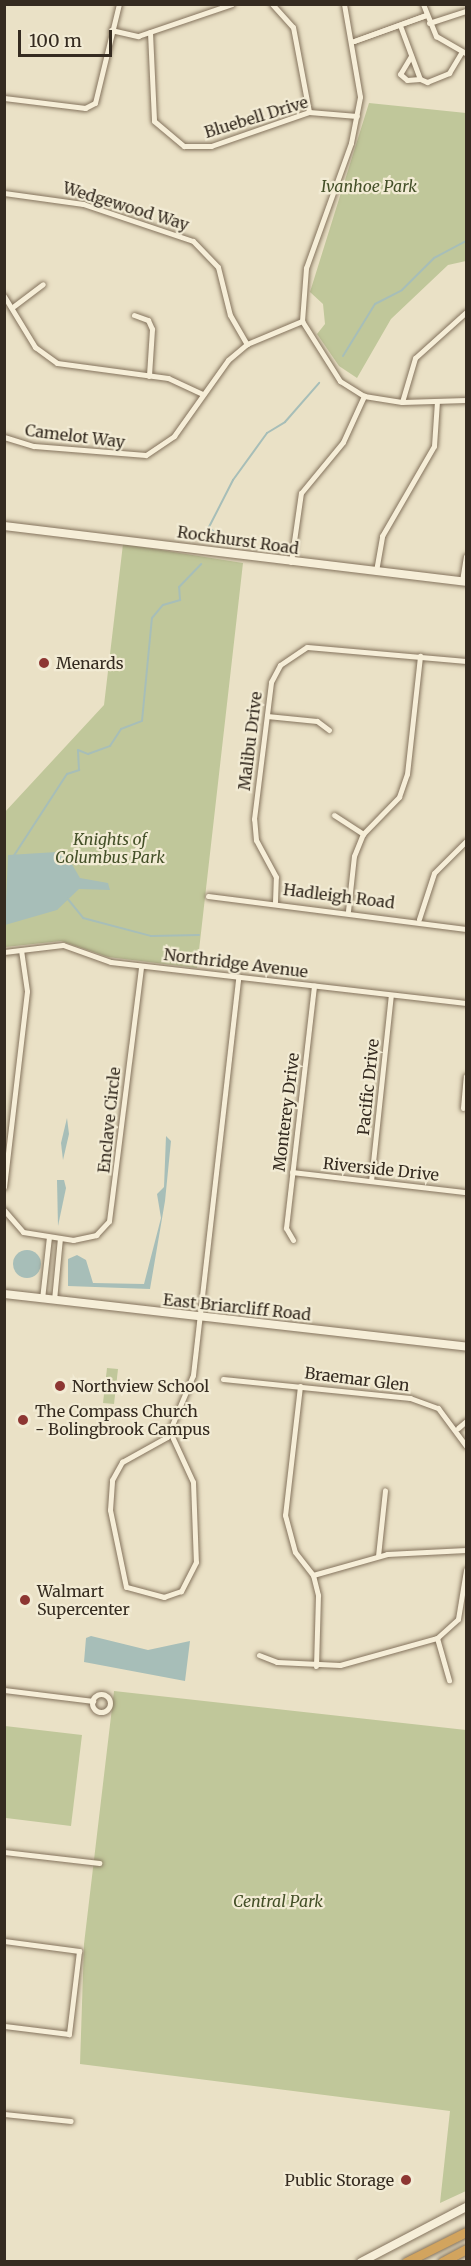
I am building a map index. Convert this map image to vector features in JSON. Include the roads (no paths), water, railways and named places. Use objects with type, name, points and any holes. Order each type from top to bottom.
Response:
[{"type":"highway","points":[[406,2262],[466,2232]]},
{"type":"highway","points":[[442,2262],[466,2249]]},
{"type":"street","points":[[6,100],[85,108],[95,104],[119,4]]},
{"type":"street","points":[[111,30],[150,32],[232,4]]},
{"type":"street","points":[[272,4],[293,27],[309,112]]},
{"type":"street","points":[[344,4],[354,41],[360,97],[357,116],[306,268],[302,321],[340,381],[364,396],[402,402],[466,400]]},
{"type":"street","points":[[411,56],[401,64],[400,74],[407,80],[438,81],[464,53],[447,47],[429,22],[423,4]]},
{"type":"street","points":[[429,22],[466,11]]},
{"type":"street","points":[[354,41],[426,15]]},
{"type":"street","points":[[354,41],[401,28],[426,15]]},
{"type":"street","points":[[401,28],[420,79]]},
{"type":"street","name":"Bluebell Drive","points":[[150,32],[150,108],[172,141],[211,146],[309,112],[357,116]]},
{"type":"street","name":"Wedgewood Way","points":[[4,193],[83,204],[193,241],[218,267],[230,315],[247,344]]},
{"type":"street","points":[[14,306],[43,284]]},
{"type":"street","points":[[4,296],[14,306],[36,347],[57,363],[181,382],[202,394]]},
{"type":"street","points":[[402,402],[415,358],[466,312]]},
{"type":"street","points":[[134,315],[152,329],[149,376]]},
{"type":"street","name":"Camelot Way","points":[[4,437],[34,446],[146,455],[174,436],[202,394],[247,344],[302,321]]},
{"type":"street","points":[[291,562],[301,493],[343,442],[364,396]]},
{"type":"street","points":[[376,571],[382,536],[436,439],[437,401]]},
{"type":"street","name":"Rockhurst Road","points":[[4,526],[464,581]]},
{"type":"street","points":[[464,581],[466,556]]},
{"type":"street","name":"Malibu Drive","points":[[275,902],[276,877],[256,840],[254,819],[267,716],[279,665],[307,646],[466,661]]},
{"type":"street","points":[[348,911],[354,856],[363,834],[399,797],[407,774],[420,656]]},
{"type":"street","points":[[267,716],[317,721],[329,730]]},
{"type":"street","points":[[334,815],[363,834]]},
{"type":"street","points":[[419,919],[434,873],[466,842]]},
{"type":"street","name":"Hadleigh Road","points":[[208,896],[419,919],[466,929]]},
{"type":"street","name":"Northridge Avenue","points":[[4,952],[63,945],[141,966],[466,1003]]},
{"type":"street","points":[[4,1187],[27,991],[21,950]]},
{"type":"street","name":"Enclave Circle","points":[[4,1210],[18,1229],[60,1238],[90,1239],[111,1215],[141,966]]},
{"type":"street","points":[[170,1432],[193,1482],[196,1562],[182,1591],[164,1597],[126,1587],[110,1510],[112,1480],[119,1465],[157,1446],[170,1432],[193,1375],[238,977]]},
{"type":"street","name":"Monterey Drive","points":[[293,1240],[286,1228],[314,986]]},
{"type":"street","name":"Pacific Drive","points":[[370,1181],[392,995]]},
{"type":"street","points":[[463,1108],[466,1076]]},
{"type":"street","name":"Riverside Drive","points":[[292,1172],[466,1192]]},
{"type":"street","points":[[42,1299],[49,1237]]},
{"type":"street","points":[[54,1300],[60,1238]]},
{"type":"street","name":"East Briarcliff Road","points":[[4,1294],[466,1347]]},
{"type":"street","name":"Braemar Glen","points":[[223,1379],[410,1398],[438,1408],[458,1428],[466,1446]]},
{"type":"street","points":[[300,1386],[285,1515],[295,1552],[313,1575],[319,1616],[316,1666]]},
{"type":"street","points":[[458,1428],[466,1421]]},
{"type":"street","points":[[378,1556],[385,1490]]},
{"type":"street","points":[[313,1575],[378,1556],[466,1550]]},
{"type":"street","points":[[259,1654],[316,1666],[364,1660],[437,1638],[458,1619],[466,1570]]},
{"type":"street","points":[[437,1638],[449,1680]]},
{"type":"street","points":[[4,1690],[93,1701]]},
{"type":"street","points":[[4,1852],[99,1863]]},
{"type":"street","points":[[4,1941],[79,1951],[69,2034],[4,2026]]},
{"type":"street","points":[[4,2114],[71,2121]]},
{"type":"street","points":[[361,2262],[466,2206]]},
{"type":"water","points":[[57,852],[66,854],[80,878],[108,883],[110,890],[79,889],[57,910],[5,925],[8,855]]},
{"type":"water","points":[[67,1118],[69,1134],[63,1160],[61,1143]]},
{"type":"water","points":[[166,1136],[171,1141],[165,1201],[150,1289],[68,1286],[68,1259],[77,1255],[86,1260],[93,1283],[144,1284],[161,1218],[157,1194],[164,1187]]},
{"type":"water","points":[[57,1180],[64,1180],[66,1188],[58,1226]]},
{"type":"water","points":[[27,1250],[37,1254],[41,1264],[37,1274],[27,1278],[17,1274],[13,1264],[17,1254]]},
{"type":"water","points":[[91,1636],[148,1650],[190,1641],[185,1681],[84,1662],[86,1638]]},
{"type":"waterway","points":[[343,356],[375,304],[402,290],[434,258],[466,241]]},
{"type":"waterway","points":[[218,536],[209,527],[233,480],[267,433],[285,422],[319,383]]},
{"type":"waterway","points":[[13,857],[67,774],[79,770],[78,750],[88,754],[110,746],[121,729],[142,721],[152,618],[163,605],[180,600],[179,587],[201,564]]},
{"type":"waterway","points":[[67,898],[83,918],[151,936],[199,935]]},
{"type":"place","name":"Menards","points":[[44,663]]},
{"type":"place","name":"Northview School","points":[[60,1386]]},
{"type":"place","name":"The Compass Church - Bolingbrook Campus","points":[[23,1420]]},
{"type":"place","name":"Walmart Supercenter","points":[[25,1600]]},
{"type":"place","name":"Public Storage","points":[[406,2180]]},
{"type":"park label","name":"Ivanhoe Park","points":[[369,186]]},
{"type":"park label","name":"Knights of Columbus Park","points":[[110,848]]},
{"type":"park label","name":"Central Park","points":[[278,1901]]}]
